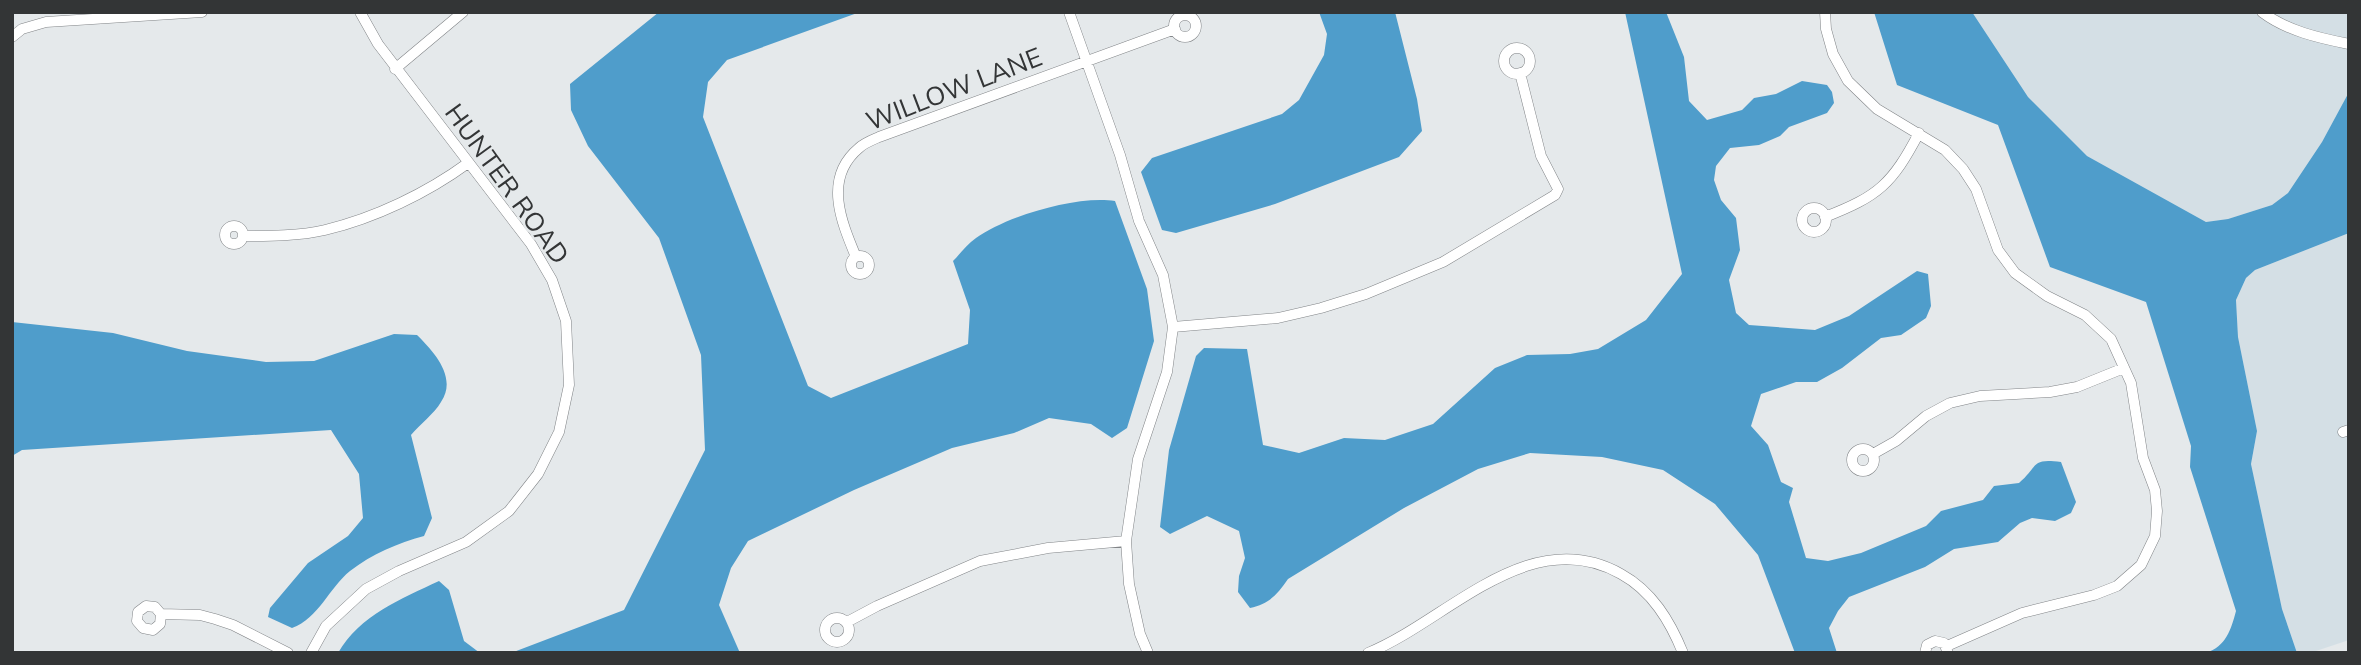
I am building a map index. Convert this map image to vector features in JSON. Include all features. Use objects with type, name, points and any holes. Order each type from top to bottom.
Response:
[{"type":"street","points":[[12,37],[22,29],[47,22],[202,12]]},
{"type":"street","name":"HUNTER ROAD","points":[[311,653],[326,626],[366,589],[399,571],[466,542],[509,511],[538,474],[559,432],[569,385],[566,321],[552,280],[531,244],[395,69],[360,12]]},
{"type":"street","points":[[395,69],[463,12]]},
{"type":"street","points":[[1069,12],[1120,155],[1139,221],[1163,275],[1173,327],[1167,372],[1138,460],[1126,541],[1129,584],[1140,634],[1148,653]]},
{"type":"street","points":[[1825,12],[1826,29],[1833,54],[1848,80],[1877,109],[1945,150],[1963,169],[1976,189],[1998,250],[2015,273],[2047,296],[2084,315],[2111,339],[2132,383],[2143,458],[2155,491],[2155,536],[2141,565],[2117,586],[2094,595],[2022,613],[1948,649],[1935,640],[1927,645],[1925,653]]},
{"type":"street","points":[[2262,12],[2274,22],[2349,44]]},
{"type":"street","name":"WILLOW LANE","points":[[856,257],[840,218],[837,198],[839,180],[845,165],[859,147],[879,137],[1175,29]]},
{"type":"street","points":[[1173,327],[1278,318],[1366,294],[1443,262],[1555,195],[1559,189],[1541,156],[1520,73]]},
{"type":"street","points":[[1825,217],[1859,204],[1881,189],[1903,162],[1919,133]]},
{"type":"street","points":[[243,236],[324,230],[395,206],[446,180],[468,163]]},
{"type":"street","points":[[1874,454],[1896,441],[1926,416],[1950,403],[1980,396],[2050,392],[2077,387],[2124,368]]},
{"type":"street","points":[[847,622],[980,561],[1048,548],[1126,541]]},
{"type":"street","points":[[1373,652],[1492,581],[1523,566],[1551,559],[1608,567],[1627,577],[1650,596],[1671,623],[1683,653]]},
{"type":"street","points":[[161,614],[200,615],[215,619],[233,625],[288,653]]},
{"type":"shaded area","points":[[1967,12],[2349,12],[2349,92],[2322,142],[2288,193],[2272,205],[2228,219],[2206,222],[2087,156],[2026,97]]},
{"type":"shaded area","points":[[2349,233],[2349,640],[2310,653],[2297,653],[2282,609],[2251,464],[2257,431],[2238,337],[2236,300],[2246,278],[2255,270]]},
{"type":"water","points":[[659,12],[860,12],[727,60],[708,82],[703,117],[808,386],[831,398],[968,344],[970,310],[953,261],[973,240],[1005,222],[1043,209],[1082,201],[1115,201],[1147,289],[1154,341],[1127,428],[1112,438],[1091,424],[1049,418],[1014,433],[952,448],[854,490],[748,541],[731,568],[719,605],[740,653],[511,653],[624,610],[705,450],[701,355],[659,238],[588,146],[571,110],[570,84]]},
{"type":"water","points":[[1319,12],[1395,12],[1417,99],[1422,131],[1399,157],[1275,204],[1176,233],[1162,230],[1141,172],[1152,158],[1282,114],[1299,100],[1324,55],[1327,34]]},
{"type":"water","points":[[1625,12],[1666,12],[1684,57],[1689,101],[1707,120],[1742,110],[1754,98],[1776,94],[1802,81],[1827,85],[1832,92],[1834,103],[1827,113],[1789,127],[1780,136],[1759,145],[1730,148],[1716,166],[1714,180],[1721,200],[1736,218],[1740,250],[1729,280],[1736,313],[1749,325],[1815,330],[1849,316],[1917,271],[1928,274],[1931,306],[1926,318],[1901,335],[1881,338],[1842,368],[1817,382],[1796,382],[1761,394],[1751,426],[1768,445],[1781,482],[1793,488],[1789,502],[1806,558],[1828,561],[1861,553],[1926,526],[1941,511],[1983,500],[1994,486],[2019,483],[2039,462],[2044,461],[2061,462],[2076,502],[2071,513],[2055,521],[2032,518],[2020,523],[1998,542],[1954,549],[1925,567],[1849,597],[1829,628],[1837,653],[1795,653],[1758,555],[1715,504],[1663,470],[1602,457],[1530,453],[1478,469],[1404,508],[1288,579],[1267,601],[1250,608],[1238,592],[1239,576],[1245,558],[1239,531],[1207,516],[1170,534],[1160,527],[1169,450],[1196,356],[1204,348],[1247,349],[1263,445],[1299,453],[1344,438],[1385,440],[1433,424],[1495,368],[1527,355],[1570,354],[1598,349],[1646,320],[1682,274]]},
{"type":"water","points":[[1874,12],[1972,12],[2028,97],[2087,156],[2206,222],[2228,219],[2272,205],[2288,193],[2322,142],[2349,92],[2349,233],[2255,270],[2246,278],[2236,300],[2238,337],[2257,431],[2251,464],[2282,609],[2297,653],[2206,653],[2223,642],[2230,631],[2236,611],[2190,467],[2191,446],[2146,302],[2050,267],[1998,125],[1897,85]]},
{"type":"water","points":[[12,322],[113,333],[187,351],[266,362],[314,361],[394,334],[417,335],[441,365],[447,383],[446,393],[438,406],[411,435],[432,518],[424,536],[386,550],[358,565],[343,578],[317,610],[292,628],[268,617],[270,608],[308,563],[348,536],[363,518],[359,474],[331,430],[22,450],[12,456]]},
{"type":"water","points":[[439,581],[449,590],[464,641],[480,653],[338,653],[347,640],[370,618]]}]
